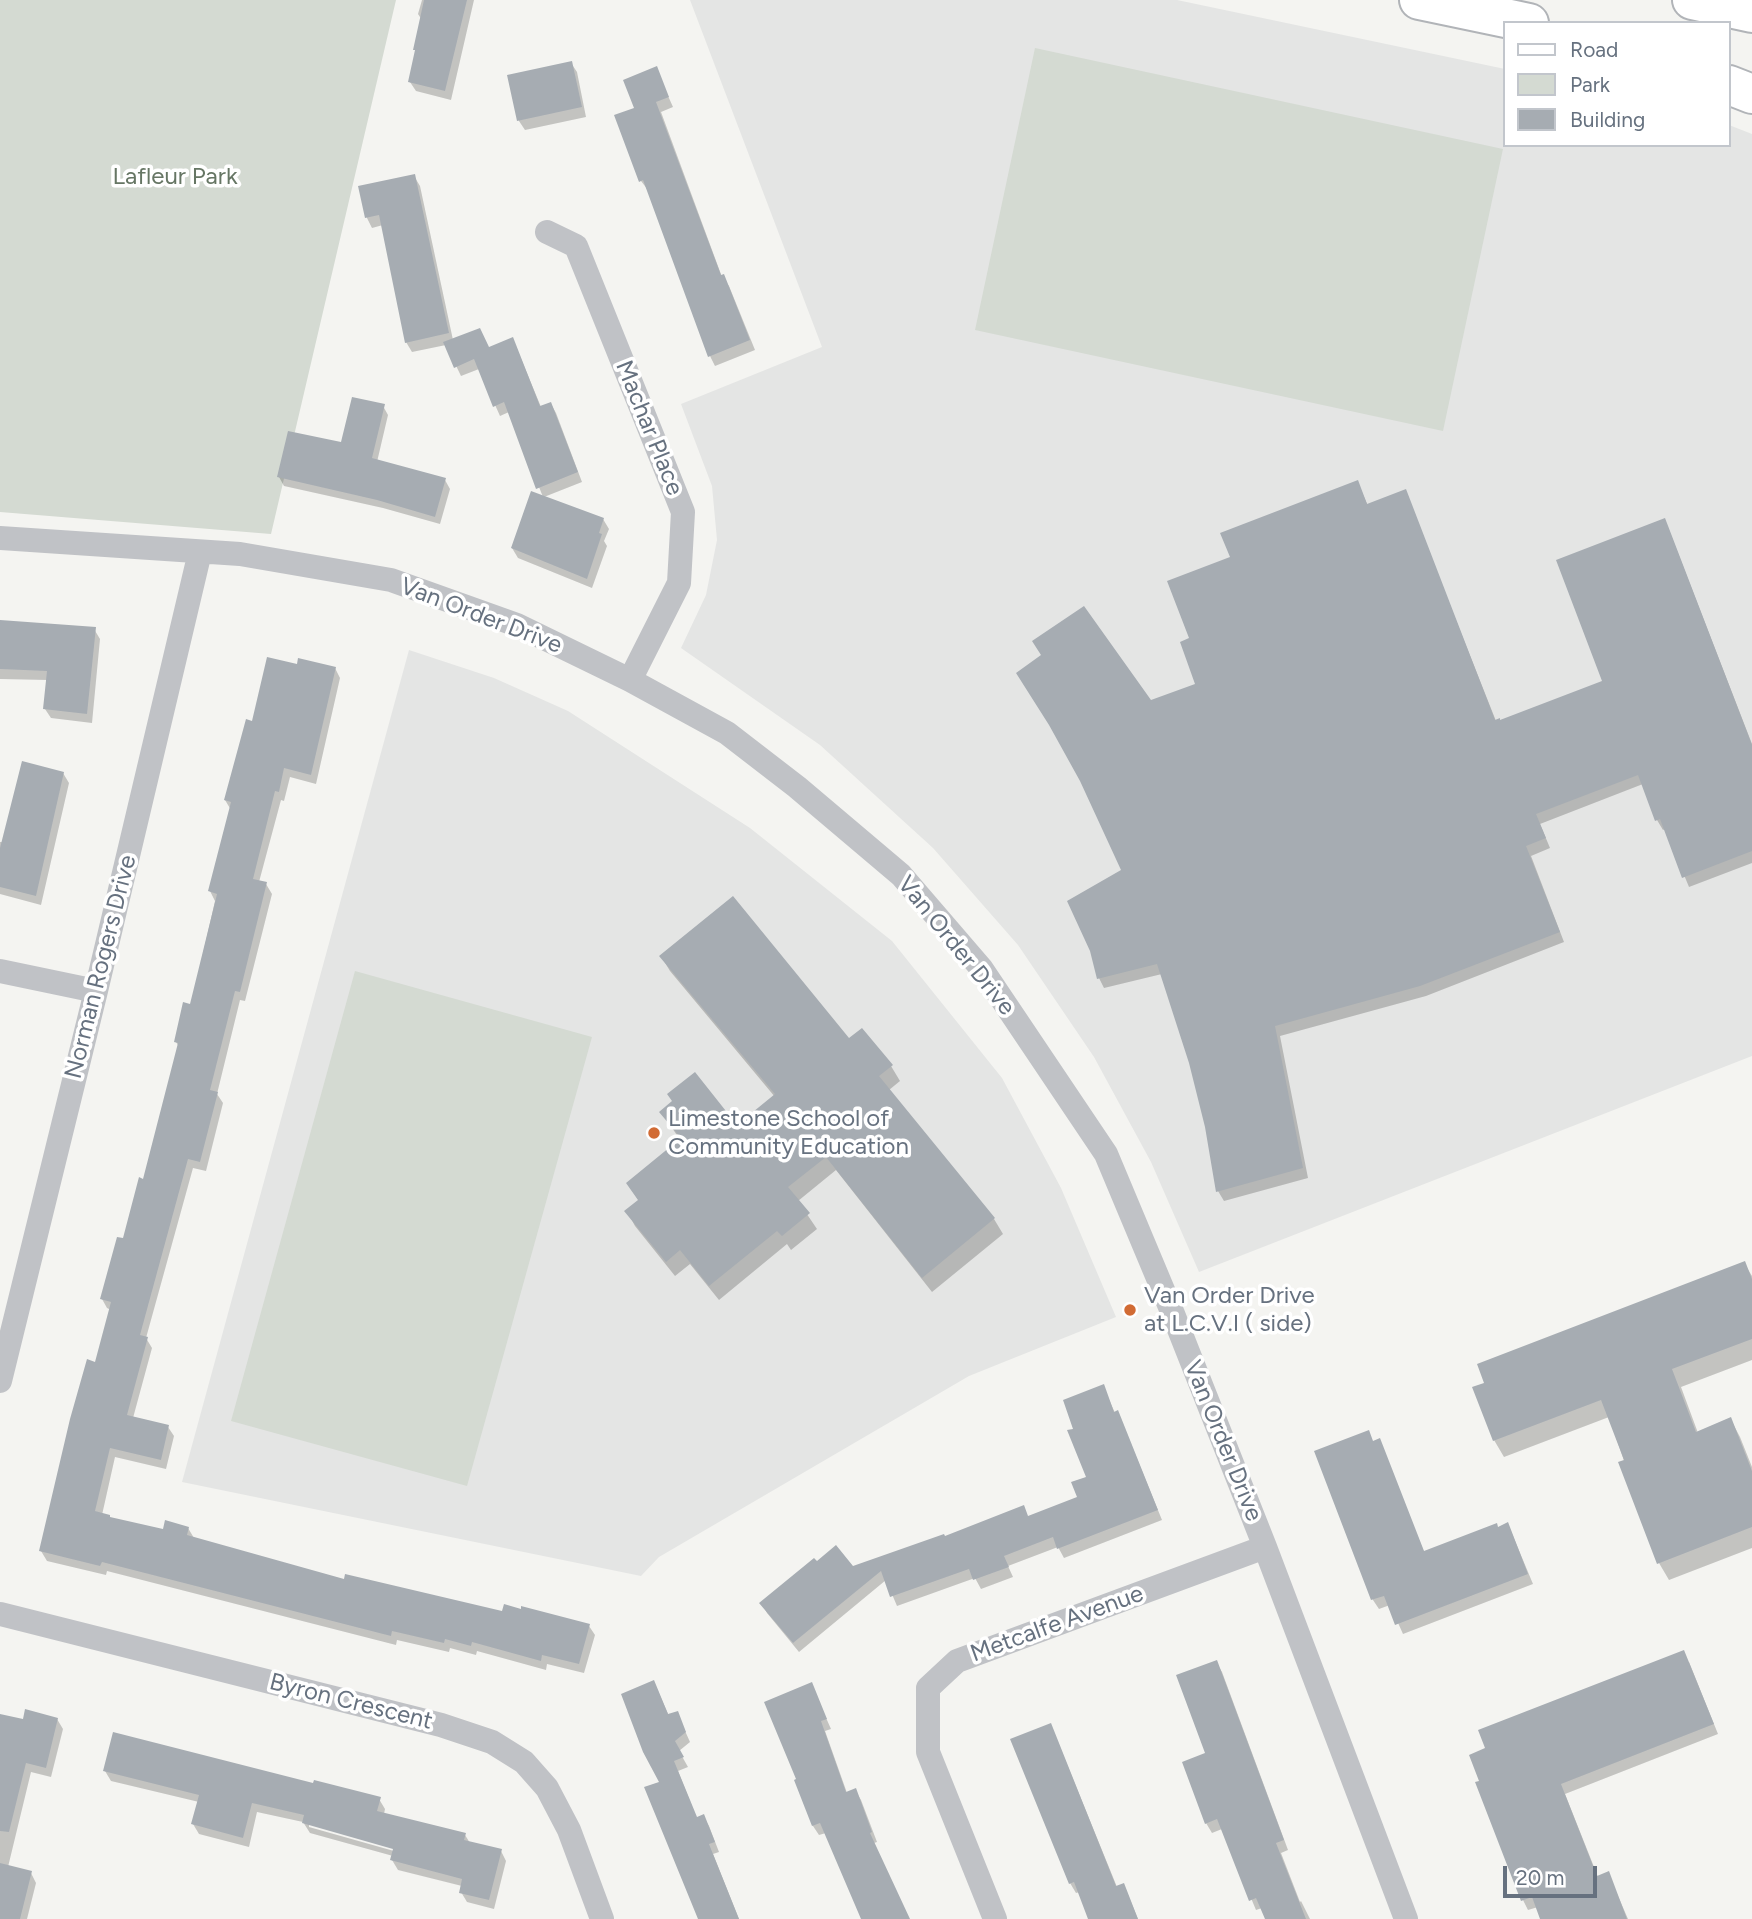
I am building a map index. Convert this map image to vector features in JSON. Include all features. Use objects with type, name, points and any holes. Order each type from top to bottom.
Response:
[{"type":"main road","points":[[1419,0],[1519,21]]},
{"type":"main road","points":[[1692,0],[1752,13]]},
{"type":"main road","points":[[1731,66],[1752,71]]},
{"type":"main road","points":[[1731,86],[1752,94]]},
{"type":"street","name":"Machar Place","points":[[547,232],[576,246],[683,512],[679,583],[630,680]]},
{"type":"street","name":"Van Order Drive","points":[[0,538],[240,554],[391,580],[517,625],[630,680],[727,733],[901,875],[981,968],[1106,1154],[1173,1314],[1265,1547],[1406,1919]]},
{"type":"street","name":"Norman Rogers Drive","points":[[0,1381],[200,552]]},
{"type":"street","points":[[0,971],[96,991]]},
{"type":"street","name":"Metcalfe Avenue","points":[[995,1919],[928,1752],[928,1688],[957,1661],[1265,1547]]},
{"type":"street","name":"Byron Crescent","points":[[0,1614],[441,1725],[492,1742],[524,1762],[547,1788],[569,1830],[602,1919]]},
{"type":"shaded area","points":[[690,0],[1177,0],[1504,69],[1504,147],[1731,147],[1731,126],[1752,134],[1752,1056],[1199,1272],[1151,1162],[1094,1057],[1018,945],[933,848],[820,745],[681,648],[706,595],[717,540],[712,486],[681,404],[822,347]]},
{"type":"shaded area","name":"Limestone School of Community Education","points":[[409,650],[494,678],[568,711],[750,828],[892,941],[1002,1078],[1061,1188],[1116,1317],[969,1376],[659,1557],[641,1576],[182,1482]]},
{"type":"green space","name":"Lafleur Park","points":[[0,0],[396,0],[271,534],[0,512]]},
{"type":"green space","points":[[1035,48],[1503,149],[1443,431],[975,330]]},
{"type":"green space","points":[[355,971],[592,1037],[467,1486],[231,1421]]},
{"type":"building","points":[[424,0],[467,0],[445,91],[408,82]]},
{"type":"building","points":[[572,61],[582,107],[517,121],[507,75]]},
{"type":"building","points":[[657,66],[669,97],[656,102],[721,275],[724,274],[750,340],[708,357],[643,180],[639,182],[614,115],[634,108],[623,80]]},
{"type":"building","points":[[415,174],[449,333],[405,343],[379,215],[365,218],[358,186]]},
{"type":"building","points":[[480,328],[489,347],[513,337],[540,406],[551,402],[578,472],[536,489],[504,402],[493,407],[474,359],[454,368],[443,342]]},
{"type":"building","points":[[352,397],[385,404],[372,458],[446,478],[435,517],[377,500],[277,477],[288,431],[341,442]]},
{"type":"building","points":[[1358,480],[1367,504],[1406,489],[1495,720],[1602,681],[1556,560],[1665,518],[1752,745],[1752,851],[1682,878],[1660,819],[1655,821],[1638,775],[1536,814],[1546,838],[1526,846],[1560,932],[1420,986],[1275,1026],[1303,1168],[1216,1192],[1205,1127],[1189,1063],[1157,964],[1097,979],[1090,951],[1067,901],[1121,870],[1080,781],[1016,673],[1041,655],[1032,641],[1084,606],[1151,700],[1195,684],[1180,642],[1189,638],[1167,581],[1230,557],[1220,533]]},
{"type":"building","points":[[531,491],[604,518],[599,533],[602,534],[587,579],[511,548]]},
{"type":"building","points":[[0,620],[96,627],[87,714],[43,709],[47,671],[0,669]]},
{"type":"building","points":[[267,657],[297,664],[298,658],[336,667],[311,775],[284,768],[279,792],[275,791],[253,879],[267,882],[240,992],[235,991],[210,1090],[218,1092],[200,1162],[188,1159],[140,1335],[148,1337],[127,1415],[169,1425],[161,1460],[110,1448],[95,1511],[163,1529],[165,1520],[189,1527],[187,1535],[344,1579],[345,1574],[502,1611],[504,1604],[521,1609],[521,1606],[590,1624],[579,1664],[542,1655],[541,1661],[472,1642],[471,1646],[445,1639],[444,1643],[392,1631],[391,1636],[102,1562],[100,1566],[39,1551],[87,1359],[95,1362],[111,1302],[100,1299],[117,1237],[123,1238],[139,1177],[143,1179],[178,1043],[174,1042],[183,1002],[190,1004],[217,894],[208,891],[231,802],[224,800],[246,719],[252,721]]},
{"type":"building","points":[[22,761],[64,772],[36,896],[0,887],[0,848]]},
{"type":"building","points":[[733,896],[849,1038],[862,1028],[893,1065],[879,1076],[995,1218],[922,1278],[826,1157],[788,1187],[810,1213],[782,1236],[777,1231],[709,1286],[680,1250],[666,1262],[624,1211],[638,1200],[626,1183],[681,1138],[659,1112],[672,1101],[667,1094],[695,1072],[737,1125],[775,1094],[659,956]]},
{"type":"building","points":[[1745,1261],[1752,1279],[1752,1339],[1672,1369],[1696,1432],[1731,1417],[1752,1471],[1752,1527],[1657,1564],[1618,1462],[1624,1460],[1601,1400],[1493,1441],[1472,1387],[1484,1383],[1477,1364]]},
{"type":"building","points":[[1104,1384],[1114,1412],[1118,1410],[1158,1510],[1057,1549],[1053,1537],[1004,1556],[1009,1567],[973,1580],[969,1569],[890,1597],[881,1571],[793,1643],[759,1603],[814,1558],[817,1561],[836,1545],[853,1566],[944,1534],[945,1536],[1024,1505],[1028,1516],[1077,1497],[1071,1482],[1086,1477],[1067,1430],[1073,1429],[1063,1400]]},
{"type":"building","points":[[1369,1430],[1373,1441],[1380,1438],[1424,1551],[1497,1523],[1498,1527],[1508,1522],[1528,1574],[1395,1625],[1384,1596],[1371,1600],[1314,1451]]},
{"type":"building","points":[[1684,1650],[1714,1724],[1561,1784],[1597,1876],[1609,1871],[1627,1919],[1540,1919],[1532,1897],[1521,1901],[1475,1782],[1479,1781],[1469,1755],[1485,1748],[1478,1730]]},
{"type":"building","points":[[1217,1660],[1284,1840],[1276,1843],[1306,1919],[1265,1919],[1256,1898],[1249,1901],[1217,1819],[1205,1824],[1182,1762],[1205,1753],[1176,1675]]},
{"type":"building","points":[[654,1680],[668,1714],[678,1711],[686,1732],[675,1741],[684,1757],[674,1761],[697,1817],[704,1814],[715,1842],[709,1844],[739,1919],[698,1919],[644,1787],[659,1782],[643,1752],[621,1694]]},
{"type":"building","points":[[812,1682],[827,1719],[821,1721],[846,1792],[856,1788],[872,1832],[870,1833],[910,1919],[861,1919],[820,1823],[812,1826],[764,1702]]},
{"type":"building","points":[[25,1709],[58,1718],[46,1768],[26,1763],[9,1832],[0,1831],[0,1714],[23,1719]]},
{"type":"building","points":[[1051,1723],[1116,1886],[1124,1883],[1138,1919],[1088,1919],[1074,1882],[1069,1884],[1010,1739]]},
{"type":"building","points":[[113,1732],[313,1783],[314,1780],[381,1797],[377,1811],[466,1833],[464,1840],[502,1849],[489,1900],[459,1893],[462,1879],[390,1860],[393,1849],[302,1823],[304,1815],[252,1803],[243,1838],[191,1824],[199,1795],[103,1771]]},
{"type":"building","points":[[0,1863],[32,1871],[20,1919],[0,1919]]},
{"type":"place","name":"Limestone School of Community Education","points":[[654,1133]]},
{"type":"place","name":"Van Order Drive at L.C.V.I ( side)","points":[[1130,1310]]}]
